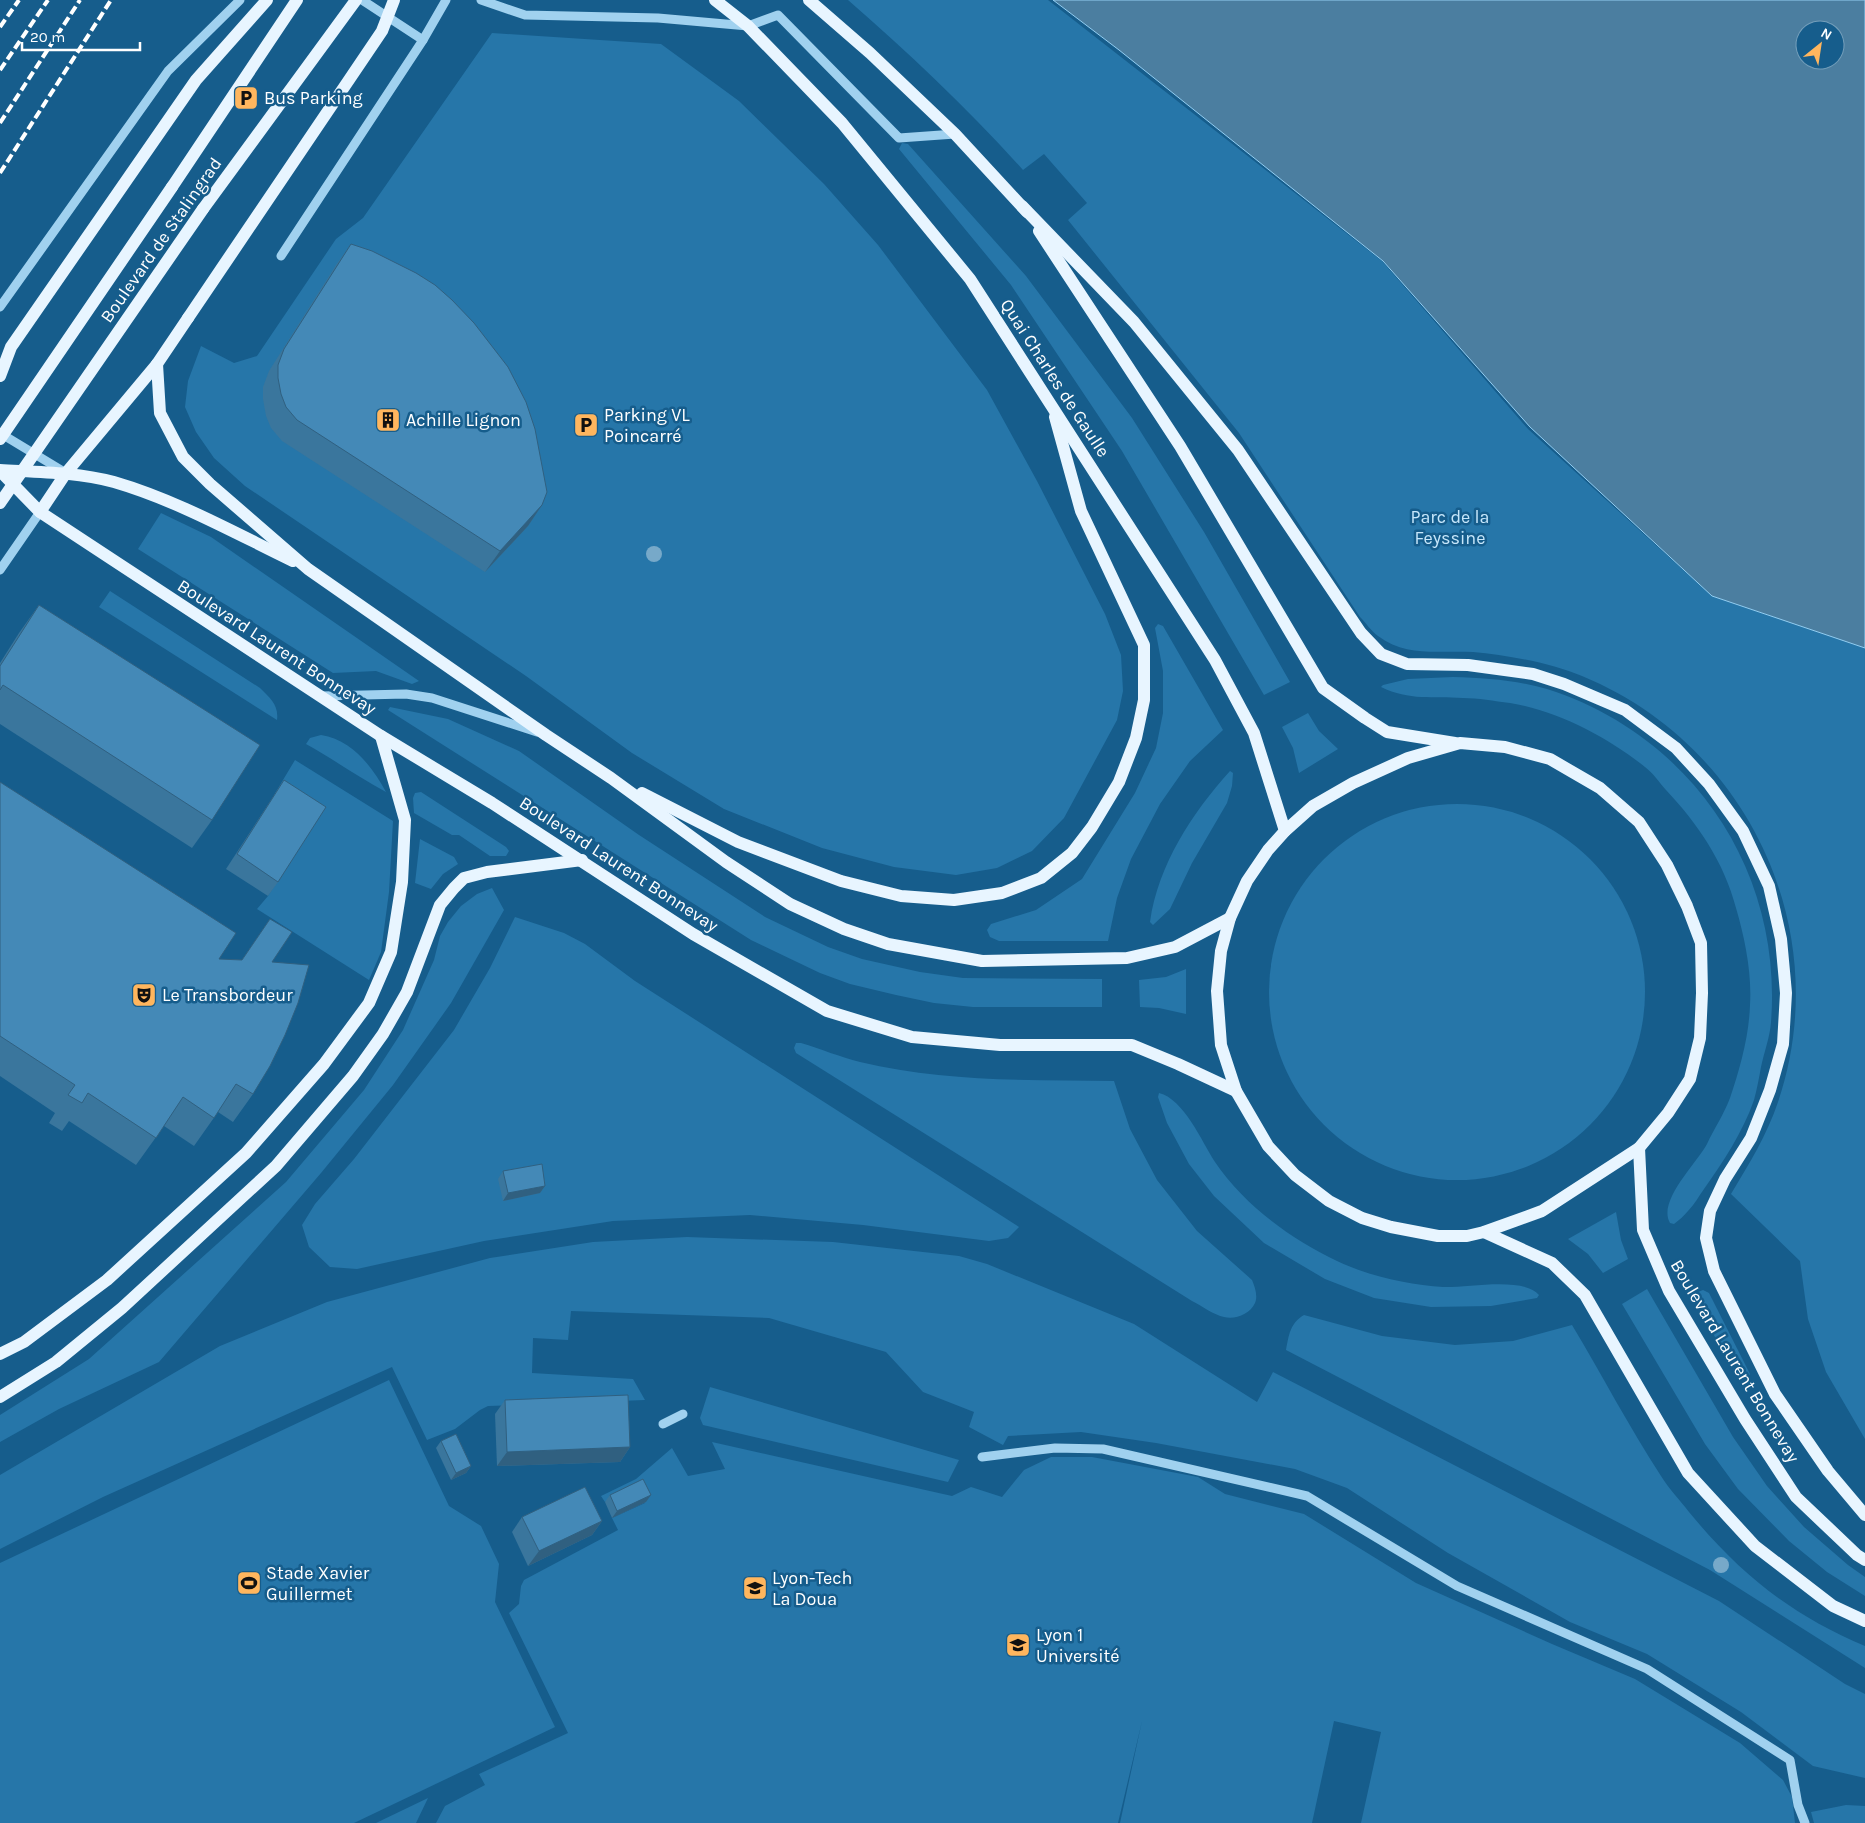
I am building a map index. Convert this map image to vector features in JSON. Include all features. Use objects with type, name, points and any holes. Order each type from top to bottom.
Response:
[{"type":"main road","points":[[0,376],[12,347],[196,80],[267,0]]},
{"type":"main road","name":"Boulevard de Stalingrad","points":[[0,439],[297,0]]},
{"type":"main road","name":"Boulevard de Stalingrad","points":[[0,503],[203,209],[356,0]]},
{"type":"main road","points":[[40,512],[66,473],[157,364],[382,31],[394,0]]},
{"type":"main road","name":"Quai Charles de Gaulle","points":[[715,0],[748,26],[842,123],[964,271],[1215,660],[1254,733],[1285,830]]},
{"type":"main road","points":[[809,0],[870,52],[955,134],[1134,322],[1238,450],[1361,633],[1381,654],[1406,664],[1468,665],[1534,674],[1564,684],[1625,710],[1676,748],[1709,784],[1743,831],[1769,886],[1781,939],[1786,993],[1782,1044],[1770,1090],[1751,1138],[1725,1180],[1710,1211],[1706,1238],[1714,1271],[1776,1394],[1828,1471],[1865,1515]]},
{"type":"main road","points":[[1022,206],[1180,446],[1323,688],[1387,732],[1460,743],[1505,747],[1550,759],[1600,788],[1639,822],[1668,864],[1687,906],[1701,943],[1702,993],[1700,1038],[1690,1080],[1668,1113],[1639,1148],[1542,1211],[1484,1232],[1467,1236],[1438,1236],[1391,1227],[1362,1218],[1329,1201],[1295,1175],[1268,1146],[1236,1091],[1221,1045],[1217,991],[1221,951],[1230,918],[1247,881],[1268,850],[1285,830],[1314,806],[1353,783],[1408,758],[1460,743]]},
{"type":"main road","points":[[157,364],[160,413],[183,458],[210,484],[308,569],[546,735],[611,778],[726,862],[790,904],[844,929],[888,944],[982,961],[1128,958],[1174,946],[1230,918]]},
{"type":"main road","points":[[611,778],[738,842],[840,881],[901,896],[954,900],[1002,893],[1041,878],[1072,853],[1092,827],[1119,782],[1136,738],[1144,700],[1144,645],[1081,512],[1052,405]]},
{"type":"main road","points":[[0,470],[66,473],[114,482],[196,514],[308,569]]},
{"type":"main road","name":"Boulevard Laurent Bonnevay","points":[[0,470],[40,512],[382,736],[582,860],[693,934],[827,1011],[912,1036],[1000,1045],[1132,1045],[1236,1091]]},
{"type":"main road","points":[[0,1354],[24,1342],[107,1280],[246,1153],[324,1064],[369,1003],[391,952],[402,882],[405,820],[382,736]]},
{"type":"main road","points":[[0,1397],[56,1362],[122,1308],[276,1166],[352,1076],[383,1034],[407,992],[440,906],[464,878],[487,872],[582,860]]},
{"type":"main road","name":"Boulevard Laurent Bonnevay","points":[[1639,1148],[1643,1230],[1669,1291],[1745,1419],[1796,1497],[1865,1560]]},
{"type":"main road","points":[[1484,1232],[1552,1263],[1585,1295],[1688,1474],[1755,1546],[1833,1606],[1865,1621]]},
{"type":"lane","points":[[0,307],[168,71],[240,0]]},
{"type":"lane","points":[[362,0],[423,40]]},
{"type":"lane","points":[[282,256],[423,40],[446,0]]},
{"type":"lane","points":[[481,0],[525,15],[658,18],[748,26],[778,15],[899,138],[955,134]]},
{"type":"lane","points":[[0,433],[66,473]]},
{"type":"lane","points":[[0,570],[40,512]]},
{"type":"lane","points":[[321,696],[406,694],[432,698],[546,735]]},
{"type":"lane","points":[[664,1424],[683,1414]]},
{"type":"lane","points":[[982,1457],[1055,1448],[1103,1449],[1307,1496],[1457,1586],[1647,1669],[1790,1760],[1798,1805],[1805,1823]]},
{"type":"green space","name":"Parc de la Feyssine","points":[[848,0],[1048,0],[1382,261],[1528,429],[1712,596],[1865,648],[1865,1439],[1826,1372],[1808,1319],[1800,1261],[1731,1194],[1763,1138],[1778,1102],[1793,1037],[1795,973],[1785,910],[1764,850],[1732,796],[1691,747],[1640,707],[1582,676],[1543,663],[1500,655],[1473,652],[1436,652],[1401,648],[1375,634],[1360,617],[1239,433],[1068,220],[1087,203],[1044,154],[1023,170],[938,82]]},
{"type":"green space","points":[[492,33],[661,44],[739,101],[824,184],[878,245],[987,390],[1037,481],[1105,614],[1121,655],[1123,691],[1117,720],[1064,818],[1032,851],[997,868],[956,875],[894,867],[822,848],[724,809],[632,753],[526,676],[245,486],[214,458],[196,432],[185,407],[188,381],[201,346],[234,363],[257,356],[336,239],[363,218]]},
{"type":"green space","points":[[902,143],[908,144],[1026,276],[1132,418],[1204,532],[1290,682],[1264,695],[1122,451],[1011,285],[899,149]]},
{"type":"green space","points":[[161,513],[211,537],[419,681],[412,684],[376,671],[333,673],[138,549]]},
{"type":"green space","points":[[110,591],[260,688],[275,706],[277,720],[99,607]]},
{"type":"green space","points":[[1158,624],[1163,626],[1223,730],[1190,761],[1160,804],[1131,859],[1117,898],[1108,941],[999,941],[990,937],[987,930],[991,924],[1036,910],[1082,879],[1135,793],[1156,748],[1163,713],[1163,671],[1155,628]]},
{"type":"green space","points":[[1453,677],[1524,683],[1547,689],[1598,710],[1644,739],[1684,774],[1718,816],[1743,862],[1761,912],[1771,966],[1771,1022],[1769,1033],[1754,1100],[1744,1124],[1725,1157],[1694,1203],[1685,1215],[1674,1224],[1670,1223],[1667,1214],[1673,1193],[1707,1144],[1728,1104],[1748,1029],[1750,981],[1747,956],[1736,908],[1725,875],[1708,844],[1689,816],[1648,769],[1598,735],[1563,718],[1510,703],[1474,698],[1412,696],[1381,687],[1408,679]]},
{"type":"green space","points":[[390,707],[448,719],[519,751],[639,835],[765,917],[828,947],[862,959],[920,972],[963,978],[1102,979],[1102,1007],[973,1007],[934,1003],[850,984],[820,973],[751,940],[388,710]]},
{"type":"green space","points":[[1308,713],[1319,731],[1338,749],[1299,773],[1293,748],[1282,727]]},
{"type":"green space","points":[[321,735],[342,742],[360,755],[374,772],[386,792],[306,744],[310,738]]},
{"type":"green space","points":[[295,760],[393,821],[389,892],[381,952],[369,980],[257,909],[268,896],[316,821],[274,795]]},
{"type":"green space","points":[[1230,771],[1233,773],[1232,786],[1227,803],[1192,863],[1170,909],[1153,925],[1150,922],[1154,901],[1169,860],[1190,822]]},
{"type":"green space","points":[[421,792],[506,847],[509,851],[506,856],[490,856],[459,835],[452,835],[414,813],[413,798],[415,793]]},
{"type":"green space","points":[[1457,804],[1494,808],[1529,819],[1561,836],[1590,859],[1613,888],[1630,920],[1641,955],[1645,992],[1641,1029],[1630,1064],[1613,1096],[1590,1125],[1561,1148],[1529,1165],[1494,1176],[1457,1180],[1420,1176],[1385,1165],[1353,1148],[1324,1125],[1301,1096],[1284,1064],[1273,1029],[1269,992],[1273,955],[1284,920],[1301,888],[1324,859],[1353,836],[1385,819],[1420,808]]},
{"type":"green space","points":[[420,839],[454,857],[458,864],[443,874],[431,889],[415,883]]},
{"type":"green space","points":[[492,888],[504,910],[451,1003],[393,1085],[321,1173],[159,1362],[59,1409],[0,1442],[0,1415],[89,1359],[286,1182],[364,1090],[403,1030],[434,960],[440,936],[448,922],[461,906],[477,894]]},
{"type":"green space","points":[[515,917],[564,933],[585,944],[635,981],[1019,1227],[1008,1238],[989,1241],[863,1225],[750,1215],[613,1221],[484,1241],[357,1269],[330,1267],[309,1247],[302,1225],[315,1204],[354,1159],[454,1030],[490,968]]},
{"type":"green space","points":[[1186,969],[1186,1014],[1159,1008],[1140,1007],[1139,980],[1166,977]]},
{"type":"green space","points":[[796,1043],[845,1058],[891,1069],[954,1077],[1114,1081],[1130,1129],[1157,1180],[1197,1231],[1252,1280],[1256,1294],[1253,1307],[1242,1315],[1228,1318],[1220,1316],[1192,1301],[796,1053],[794,1048]]},
{"type":"green space","points":[[1159,1093],[1168,1097],[1184,1112],[1192,1122],[1215,1162],[1240,1193],[1286,1231],[1320,1252],[1362,1271],[1403,1282],[1443,1287],[1508,1284],[1531,1289],[1539,1295],[1537,1298],[1491,1306],[1431,1307],[1374,1298],[1325,1279],[1264,1243],[1214,1196],[1189,1164],[1167,1123],[1158,1097]]},
{"type":"green space","points":[[1616,1212],[1621,1240],[1628,1259],[1603,1273],[1588,1254],[1568,1239]]},
{"type":"green space","points":[[687,1237],[833,1242],[959,1256],[987,1264],[1134,1324],[1257,1402],[1273,1372],[1719,1601],[1845,1684],[1865,1694],[1865,1778],[1813,1766],[1741,1712],[1647,1654],[1570,1622],[1448,1553],[1347,1488],[1295,1469],[1156,1443],[1081,1432],[1008,1436],[1003,1445],[969,1427],[974,1412],[923,1392],[886,1352],[769,1318],[571,1311],[568,1340],[533,1338],[532,1373],[633,1379],[645,1400],[488,1406],[455,1429],[427,1440],[392,1367],[103,1497],[0,1549],[0,1475],[220,1346],[327,1302],[490,1258],[593,1242]]},
{"type":"green space","points":[[1647,1289],[1733,1437],[1767,1486],[1804,1527],[1865,1577],[1865,1596],[1827,1572],[1789,1541],[1738,1489],[1705,1444],[1622,1304]]},
{"type":"green space","points":[[1703,1290],[1709,1293],[1750,1374],[1747,1381],[1742,1381],[1739,1378],[1694,1301],[1698,1292]]},
{"type":"green space","points":[[1304,1315],[1382,1336],[1455,1345],[1513,1341],[1572,1325],[1649,1457],[1667,1485],[1689,1512],[1728,1555],[1768,1591],[1813,1621],[1865,1646],[1865,1668],[1710,1570],[1286,1350],[1289,1334],[1293,1326]]},
{"type":"green space","name":"Stade Xavier Guillermet","points":[[389,1380],[449,1506],[481,1526],[499,1564],[495,1602],[555,1727],[354,1823],[0,1823],[0,1563]]},
{"type":"green space","points":[[710,1387],[959,1460],[948,1482],[703,1425],[700,1418]]},
{"type":"green space","name":"Lyon 1 Université","points":[[712,1442],[952,1496],[971,1487],[1002,1497],[1024,1470],[1051,1457],[1092,1457],[1198,1477],[1225,1494],[1304,1514],[1416,1583],[1635,1679],[1740,1743],[1783,1780],[1792,1797],[1795,1823],[1361,1823],[1381,1732],[1334,1721],[1312,1823],[1120,1823],[1142,1721],[1118,1823],[436,1823],[445,1806],[485,1785],[479,1774],[568,1733],[509,1613],[519,1604],[521,1586],[524,1580],[618,1530],[612,1518],[645,1503],[637,1486],[605,1502],[601,1496],[636,1479],[672,1448],[688,1476],[725,1469]]},
{"type":"green space","points":[[428,1798],[416,1823],[376,1823]]},
{"type":"green space","points":[[1846,1805],[1865,1806],[1865,1823],[1814,1823],[1811,1812]]},
{"type":"shaded area","points":[[1053,0],[1865,0],[1865,648],[1712,596],[1530,427],[1383,261],[1119,50]]},
{"type":"building","name":"Achille Lignon","points":[[351,244],[372,251],[416,273],[435,285],[452,300],[474,323],[508,367],[526,402],[535,429],[547,492],[542,505],[500,551],[297,420],[286,407],[278,378],[278,365],[284,349]]},
{"type":"building","points":[[39,605],[260,745],[212,820],[3,685],[0,690],[0,666]]},
{"type":"building","points":[[284,780],[326,807],[278,882],[237,854]]},
{"type":"building","name":"Le Transbordeur","points":[[0,782],[236,933],[219,959],[242,960],[270,919],[292,932],[272,962],[309,965],[298,1003],[285,1035],[270,1066],[253,1094],[236,1084],[214,1118],[183,1097],[156,1138],[88,1093],[82,1103],[68,1095],[75,1085],[0,1036]]},
{"type":"building","points":[[542,1164],[545,1186],[508,1193],[503,1171]]},
{"type":"building","points":[[628,1395],[630,1447],[507,1452],[505,1400]]},
{"type":"building","points":[[456,1434],[471,1466],[456,1473],[441,1441]]},
{"type":"building","points":[[643,1479],[651,1495],[617,1511],[610,1495]]},
{"type":"building","points":[[585,1487],[602,1521],[539,1551],[522,1517]]},
{"type":"railway","points":[[0,27],[19,0]]},
{"type":"railway","points":[[0,70],[48,0]]},
{"type":"railway","points":[[0,123],[80,0]]},
{"type":"railway","points":[[0,173],[111,0]]},
{"type":"place","name":"Bus Parking","points":[[246,98]]},
{"type":"place","name":"Achille Lignon","points":[[388,420]]},
{"type":"place","name":"Parking VL Poincarré","points":[[586,425]]},
{"type":"place","name":"Le Transbordeur","points":[[144,995]]},
{"type":"place","name":"Stade Xavier Guillermet","points":[[249,1583]]},
{"type":"place","name":"Lyon-Tech La Doua","points":[[755,1588]]},
{"type":"place","name":"Lyon 1 Université","points":[[1018,1645]]}]
